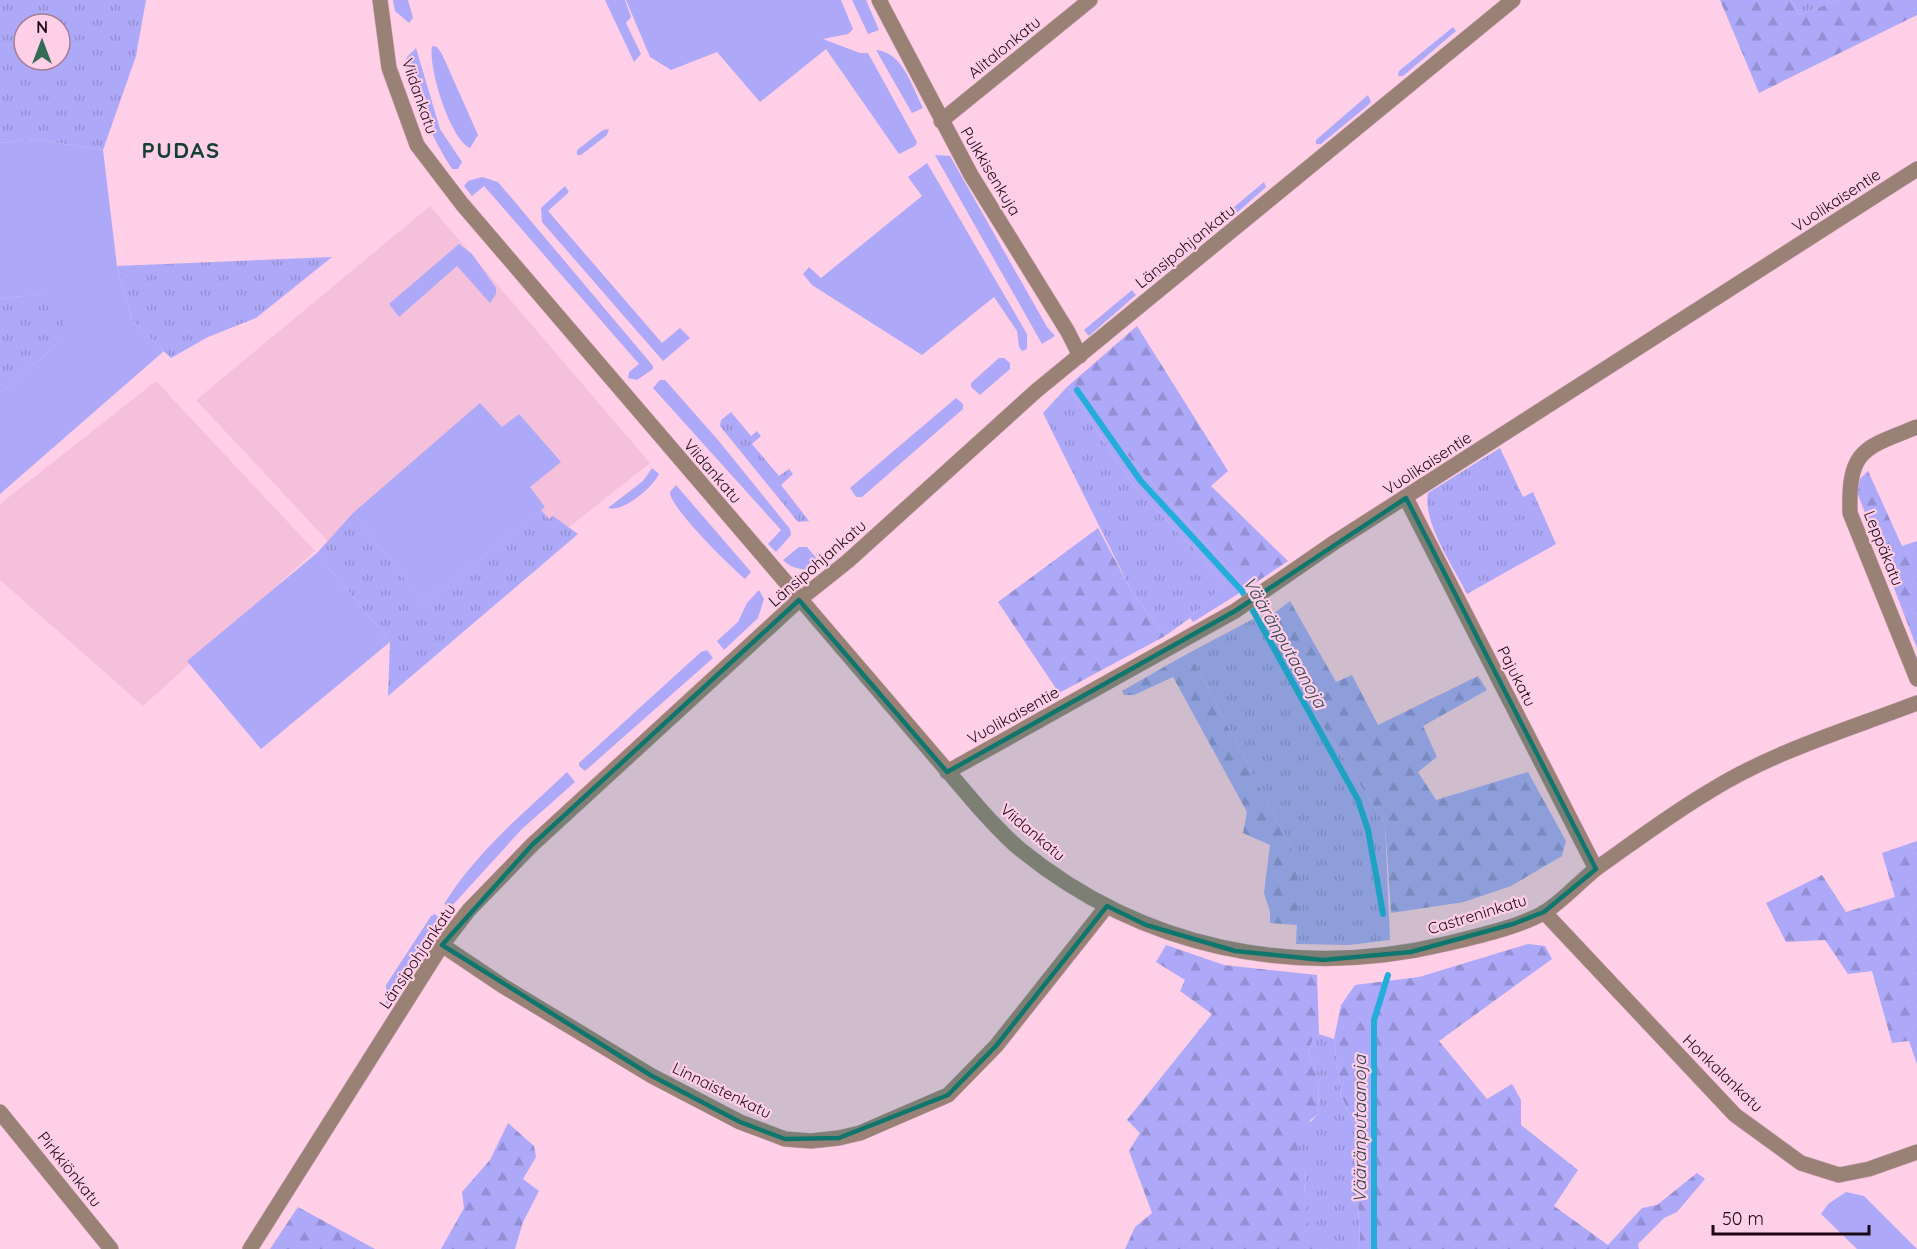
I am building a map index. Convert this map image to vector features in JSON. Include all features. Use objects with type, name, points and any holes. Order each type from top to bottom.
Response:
[{"type":"street","name":"Viidankatu","points":[[380,0],[389,68],[417,145],[462,204],[627,400],[771,563],[799,600],[980,810],[1020,849],[1064,881],[1107,906]]},
{"type":"street","name":"Pulkkisenkuja","points":[[879,0],[970,175],[1068,332],[1080,357]]},
{"type":"street","name":"Alitalonkatu","points":[[941,121],[1090,0]]},
{"type":"street","name":"Länsipohjankatu","points":[[250,1249],[442,945],[469,910],[531,845],[799,600],[848,561],[1036,391],[1513,0]]},
{"type":"street","name":"Vuolikaisentie","points":[[948,772],[1235,611],[1406,498],[1917,169]]},
{"type":"street","name":"Leppäkatu","points":[[1917,427],[1872,445],[1857,458],[1849,487],[1850,513],[1917,679]]},
{"type":"street","name":"Pajukatu","points":[[1406,498],[1596,869]]},
{"type":"street","name":"Castreninkatu","points":[[1107,906],[1146,925],[1235,951],[1291,959],[1323,960],[1411,952],[1464,939],[1544,912],[1596,869],[1708,791],[1762,761],[1917,704]]},
{"type":"street","name":"Linnaistenkatu","points":[[442,945],[503,986],[652,1076],[740,1122],[785,1139],[811,1141],[860,1133],[932,1104],[948,1095],[996,1046],[1107,906]]},
{"type":"street","name":"Honkalankatu","points":[[1544,912],[1735,1115],[1801,1163],[1839,1174],[1869,1169],[1917,1152]]},
{"type":"street","name":"Pirkkiönkatu","points":[[0,1112],[111,1249]]},
{"type":"highlighted area","points":[[1406,498],[1596,869],[1544,912],[1513,924],[1411,952],[1323,960],[1235,951],[1146,925],[1107,906],[996,1046],[948,1095],[839,1138],[785,1139],[740,1122],[652,1076],[442,945],[532,845],[799,600],[947,772],[1235,611]]},
{"type":"shaded area","points":[[430,206],[650,463],[423,643],[196,400]]},
{"type":"shaded area","points":[[156,381],[315,551],[143,706],[0,580],[0,504]]},
{"type":"green space","points":[[0,0],[146,0],[136,56],[103,150],[35,139],[0,143]]},
{"type":"green space","points":[[393,0],[408,0],[413,18],[409,23],[395,11]]},
{"type":"green space","points":[[605,0],[625,0],[631,17],[626,23],[641,54],[634,62]]},
{"type":"green space","points":[[626,0],[841,0],[853,29],[848,34],[823,39],[860,53],[868,53],[917,142],[915,146],[899,154],[826,49],[760,102],[717,52],[671,70],[650,57]]},
{"type":"green space","points":[[852,0],[866,0],[879,30],[868,34]]},
{"type":"green space","points":[[1720,0],[1790,0],[1800,15],[1837,0],[1917,0],[1917,15],[1759,93]]},
{"type":"green space","points":[[1790,0],[1837,0],[1800,15]]},
{"type":"green space","points":[[1453,27],[1456,31],[1403,76],[1398,76],[1399,71]]},
{"type":"green space","points":[[432,46],[437,47],[442,54],[478,135],[470,148],[462,142],[455,131],[442,102],[433,70]]},
{"type":"green space","points":[[416,48],[440,129],[462,162],[458,169],[452,169],[437,144],[405,64],[407,57]]},
{"type":"green space","points":[[876,50],[885,52],[900,64],[923,108],[912,113]]},
{"type":"green space","points":[[1368,95],[1371,102],[1367,106],[1321,144],[1316,144],[1316,140]]},
{"type":"green space","points":[[609,129],[607,135],[581,155],[577,155],[577,150],[603,130]]},
{"type":"green space","points":[[35,139],[103,150],[117,266],[132,320],[164,351],[0,494],[0,393],[61,341],[44,293],[0,299],[0,143]]},
{"type":"green space","points":[[935,155],[950,156],[1047,327],[1055,336],[1042,344]]},
{"type":"green space","points":[[927,163],[1027,334],[1027,349],[1022,351],[1019,347],[1017,331],[994,297],[922,355],[812,285],[803,274],[809,267],[821,278],[922,196],[908,177]]},
{"type":"green space","points":[[482,177],[498,182],[653,366],[653,369],[637,380],[628,378],[629,372],[639,364],[484,186],[472,196],[464,186],[468,181]]},
{"type":"green space","points":[[1264,182],[1266,187],[1231,218],[1226,218],[1227,213]]},
{"type":"green space","points":[[565,186],[569,192],[548,211],[662,343],[680,328],[690,338],[663,361],[542,222],[541,208]]},
{"type":"green space","points":[[1193,242],[1196,246],[1154,281],[1147,282],[1148,277]]},
{"type":"green space","points":[[459,244],[472,254],[496,288],[496,294],[490,303],[457,266],[399,317],[389,304]]},
{"type":"green space","points":[[332,257],[256,318],[208,337],[171,358],[132,320],[117,266]]},
{"type":"green space","points":[[1132,290],[1136,295],[1089,336],[1084,330]]},
{"type":"green space","points":[[44,293],[58,296],[67,310],[61,341],[0,393],[0,299]]},
{"type":"green space","points":[[1137,326],[1228,471],[1211,486],[1288,561],[1246,589],[1067,387]]},
{"type":"green space","points":[[999,358],[1004,358],[1010,363],[1010,369],[980,395],[971,387],[971,383]]},
{"type":"green space","points":[[660,380],[665,380],[718,440],[790,529],[791,535],[776,552],[768,544],[781,530],[653,388]]},
{"type":"green space","points":[[1067,387],[1246,589],[1193,622],[1190,618],[1226,583],[1135,487]]},
{"type":"green space","points":[[1067,387],[1135,487],[1226,583],[1190,618],[1165,636],[1132,592],[1043,413]]},
{"type":"green space","points":[[956,398],[963,404],[963,409],[862,497],[856,497],[850,488]]},
{"type":"green space","points":[[480,403],[502,427],[519,414],[561,462],[530,487],[545,507],[424,603],[353,513]]},
{"type":"green space","points":[[731,412],[751,436],[757,431],[761,436],[752,444],[779,476],[789,469],[793,474],[781,485],[809,521],[798,522],[720,426],[721,420]]},
{"type":"green space","points":[[1500,448],[1523,497],[1533,492],[1556,544],[1467,594],[1434,531],[1427,505],[1428,493]]},
{"type":"green space","points":[[652,468],[659,474],[644,492],[621,507],[608,508],[643,481]]},
{"type":"green space","points":[[1868,471],[1902,546],[1917,541],[1917,648],[1857,492],[1860,479]]},
{"type":"green space","points":[[676,485],[751,572],[745,579],[702,537],[679,510],[670,492]]},
{"type":"green space","points":[[541,510],[549,519],[553,516],[578,534],[388,696],[390,642],[317,553],[353,513],[424,603]]},
{"type":"green space","points":[[1098,528],[1132,592],[1165,636],[1059,693],[998,602]]},
{"type":"green space","points":[[799,547],[807,547],[819,561],[819,567],[800,569],[783,560]]},
{"type":"green space","points":[[317,553],[390,642],[261,749],[187,661]]},
{"type":"green space","points":[[759,590],[764,599],[758,618],[724,650],[717,641],[738,622],[747,603]]},
{"type":"green space","points":[[1290,601],[1336,682],[1352,675],[1378,725],[1478,676],[1487,690],[1423,726],[1437,757],[1418,772],[1436,800],[1528,772],[1566,841],[1562,856],[1511,886],[1464,902],[1391,913],[1385,824],[1259,625]]},
{"type":"green space","points":[[1253,619],[1385,824],[1390,940],[1349,945],[1296,944],[1298,883],[1291,847],[1192,658],[1185,655]]},
{"type":"green space","points":[[707,650],[713,658],[585,771],[579,766],[579,763],[701,652]]},
{"type":"green space","points":[[1185,655],[1192,658],[1291,847],[1297,866],[1299,886],[1297,925],[1270,923],[1270,912],[1264,893],[1270,845],[1243,833],[1247,812],[1173,677],[1134,695],[1124,695],[1122,691]]},
{"type":"green space","points":[[567,772],[575,782],[522,829],[450,908],[444,904],[485,850]]},
{"type":"green space","points":[[1917,841],[1917,1064],[1909,1041],[1892,1043],[1872,971],[1848,974],[1825,940],[1786,942],[1766,903],[1822,875],[1846,912],[1895,897],[1882,853]]},
{"type":"green space","points":[[435,914],[440,919],[439,924],[386,1006],[386,985],[431,916]]},
{"type":"green space","points":[[1528,944],[1545,946],[1552,959],[1439,1041],[1487,1099],[1512,1084],[1521,1100],[1521,1125],[1578,1170],[1554,1206],[1608,1245],[1642,1208],[1657,1205],[1697,1173],[1705,1179],[1677,1212],[1664,1218],[1638,1244],[1639,1249],[1358,1249],[1360,1242],[1354,1125],[1341,1095],[1334,1039],[1341,1005],[1355,985],[1419,977]]},
{"type":"green space","points":[[1166,945],[1224,965],[1317,975],[1319,1034],[1313,1039],[1308,1053],[1318,1076],[1319,1114],[1310,1120],[1304,1194],[1321,1249],[1125,1249],[1135,1227],[1152,1213],[1129,1151],[1140,1133],[1127,1120],[1212,1014],[1180,991],[1185,980],[1156,962]]},
{"type":"green space","points":[[1319,1034],[1334,1039],[1341,1095],[1354,1125],[1360,1242],[1358,1249],[1321,1249],[1310,1236],[1304,1194],[1306,1171],[1297,1160],[1303,1134],[1319,1114],[1318,1076],[1308,1053],[1313,1039]]},
{"type":"green space","points":[[508,1123],[534,1146],[536,1157],[523,1179],[539,1191],[523,1222],[515,1249],[441,1249],[464,1208],[462,1192],[490,1160]]},
{"type":"green space","points":[[1846,1192],[1864,1196],[1917,1249],[1857,1249],[1821,1214],[1828,1204]]},
{"type":"green space","points":[[298,1207],[375,1249],[270,1249]]},
{"type":"waterway","name":"Vääränputaanoja","points":[[1077,390],[1140,480],[1242,591],[1358,800],[1368,830],[1383,914]]},
{"type":"waterway","name":"Vääränputaanoja","points":[[1374,1249],[1374,1020],[1388,975]]},
{"type":"district","name":"PUDAS","points":[[181,150]]}]
